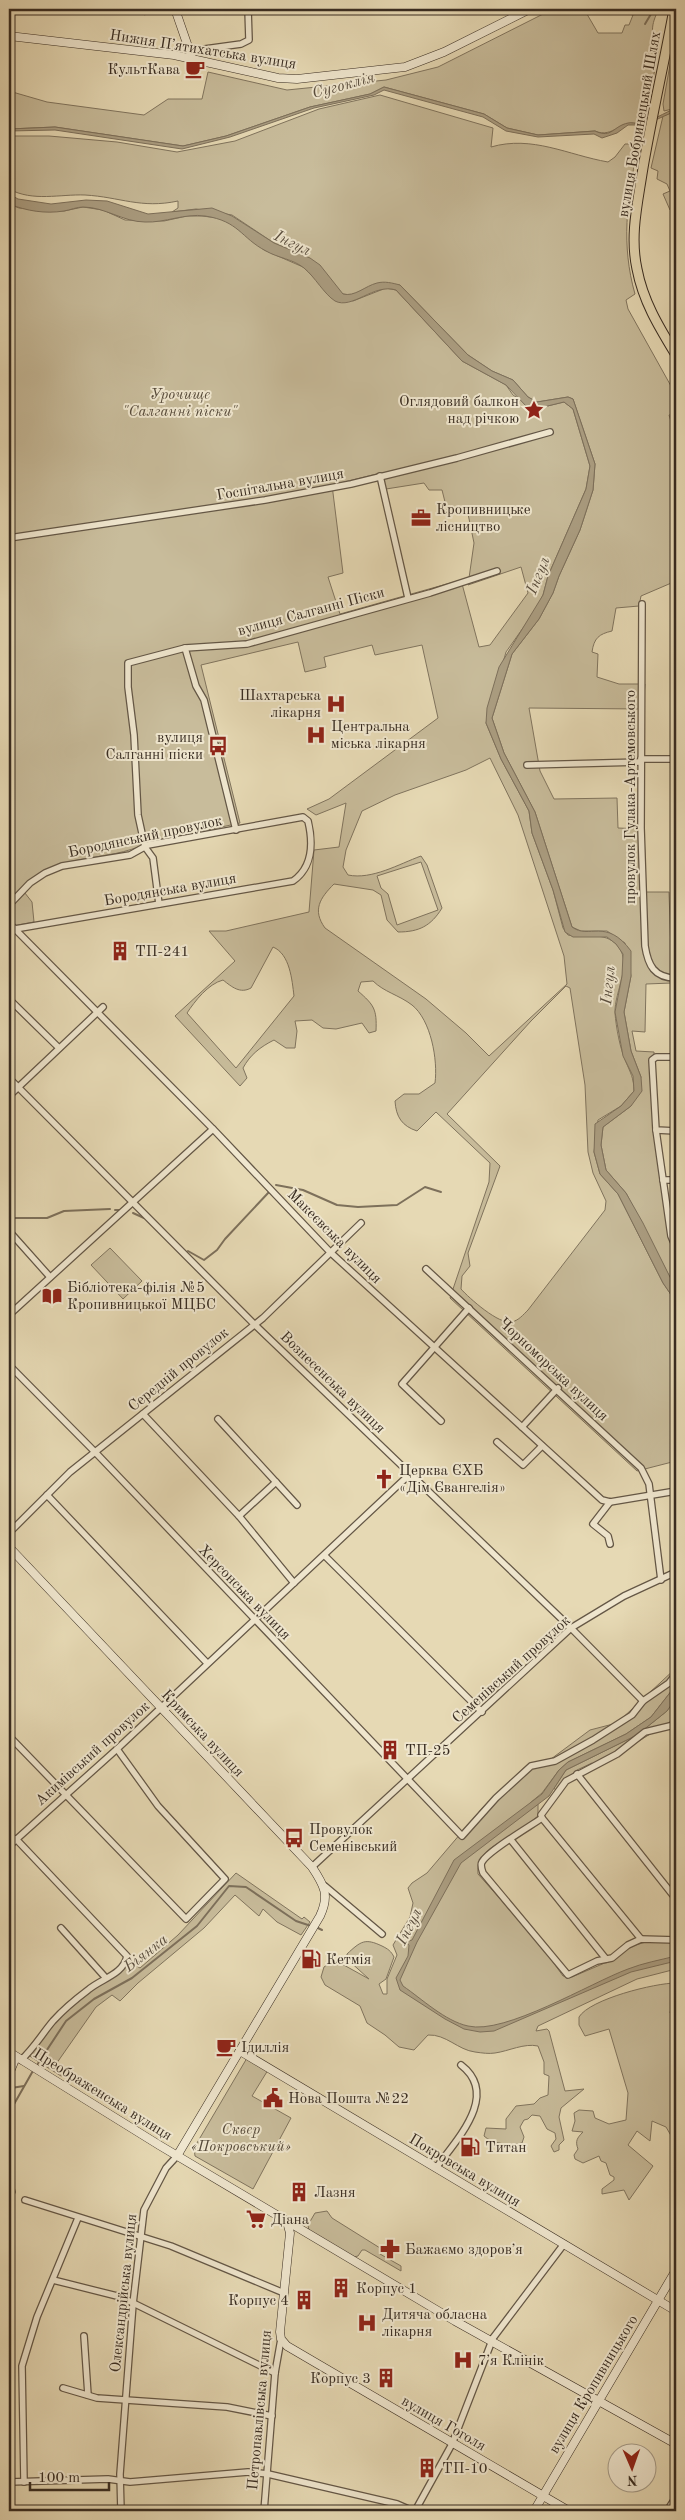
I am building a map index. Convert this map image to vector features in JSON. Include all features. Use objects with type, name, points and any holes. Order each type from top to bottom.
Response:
[{"type":"main road","name":"вулиця Бобринецький Шлях","points":[[674,9],[673,35],[655,101],[634,222],[636,268],[649,310],[676,355]]},
{"type":"street","points":[[175,9],[191,55],[241,44],[249,40],[248,9]]},
{"type":"street","name":"Нижня Пʼятихатська вулиця","points":[[9,36],[191,55],[278,78],[297,79],[405,67],[444,52],[530,9]]},
{"type":"street","name":"Госпітальна вулиця","points":[[9,538],[264,500],[458,458],[550,432]]},
{"type":"street","points":[[380,476],[408,598]]},
{"type":"street","name":"вулиця Салганні Піски","points":[[145,847],[138,815],[134,735],[128,687],[128,663],[185,648],[248,644],[497,571]]},
{"type":"street","name":"провулок Гулака-Артемовського","points":[[642,604],[641,760],[645,946],[648,964],[654,972],[673,978]]},
{"type":"street","points":[[185,648],[196,686],[204,700],[236,830]]},
{"type":"street","points":[[528,765],[676,759]]},
{"type":"street","name":"Бородянський провулок","points":[[9,905],[30,883],[62,866],[130,855],[145,847],[303,817],[308,821],[312,851]]},
{"type":"street","points":[[145,847],[153,858],[159,904]]},
{"type":"street","name":"Бородянська вулиця","points":[[15,929],[293,881],[300,876],[312,851]]},
{"type":"street","name":"Макеєвська вулиця","points":[[9,923],[214,1129],[330,1252],[602,1500],[610,1502]]},
{"type":"street","points":[[9,999],[59,1048]]},
{"type":"street","points":[[9,1096],[103,1007]]},
{"type":"street","points":[[676,1057],[656,1057],[652,1060],[656,1130],[670,1236],[676,1248]]},
{"type":"street","name":"Вознесенська вулиця","points":[[9,1078],[254,1324],[571,1628],[643,1701]]},
{"type":"street","points":[[9,1315],[214,1129]]},
{"type":"street","points":[[656,1130],[676,1131]]},
{"type":"street","points":[[663,1180],[676,1180]]},
{"type":"street","name":"Середній провулок","points":[[9,1533],[70,1472],[263,1318],[361,1223]]},
{"type":"street","points":[[9,1231],[50,1277]]},
{"type":"street","name":"Чорноморська вулиця","points":[[426,1269],[558,1388],[641,1468],[649,1484],[661,1580]]},
{"type":"street","points":[[441,1421],[402,1384],[469,1308]]},
{"type":"street","name":"Херсонська вулиця","points":[[9,1365],[96,1453],[253,1620],[462,1836],[496,1798],[531,1766],[555,1761],[593,1740],[632,1715],[643,1701]]},
{"type":"street","points":[[522,1427],[558,1388]]},
{"type":"street","points":[[143,1414],[239,1516],[294,1583]]},
{"type":"street","points":[[218,1419],[297,1505]]},
{"type":"street","points":[[497,1442],[523,1465],[542,1446]]},
{"type":"street","name":"Акимівський провулок","points":[[9,1846],[117,1749],[253,1620],[325,1556],[410,1474]]},
{"type":"street","points":[[239,1516],[276,1482]]},
{"type":"street","points":[[610,1544],[608,1536],[592,1524],[610,1502],[676,1491]]},
{"type":"street","points":[[47,1496],[207,1663]]},
{"type":"street","name":"Кримська вулиця","points":[[9,1547],[312,1867],[325,1886],[382,1934]]},
{"type":"street","points":[[325,1556],[482,1712]]},
{"type":"street","name":"Семенівський провулок","points":[[312,1867],[571,1628],[624,1596],[676,1572]]},
{"type":"street","points":[[643,1701],[669,1683],[676,1674]]},
{"type":"street","points":[[641,1939],[541,1815],[556,1791],[566,1780],[617,1754],[645,1732],[675,1725]]},
{"type":"street","points":[[9,1739],[186,1919],[225,1879],[158,1806],[117,1749]]},
{"type":"street","points":[[577,1774],[676,1899]]},
{"type":"street","points":[[542,1818],[496,1848],[481,1862],[483,1873],[564,1973],[573,1974],[597,1961],[612,1958],[628,1944],[641,1939],[676,1940]]},
{"type":"street","points":[[9,2071],[33,2049],[53,2022],[105,1977],[118,1973],[125,1964],[127,1956],[16,1839]]},
{"type":"street","points":[[511,1840],[606,1959]]},
{"type":"street","name":"Олександрійська вулиця","points":[[121,2511],[121,2481],[133,2304],[144,2210],[166,2168],[177,2156],[320,1916],[326,1902],[325,1886]]},
{"type":"street","points":[[61,1928],[105,1977]]},
{"type":"street","name":"Покровська вулиця","points":[[240,2051],[676,2312]]},
{"type":"street","name":"Преображенська вулиця","points":[[9,2052],[177,2156],[491,2342],[676,2444]]},
{"type":"street","points":[[436,2168],[476,2108],[476,2083],[470,2072],[461,2064]]},
{"type":"street","points":[[25,2200],[171,2246],[284,2293]]},
{"type":"street","points":[[24,2482],[22,2366],[37,2317],[78,2218]]},
{"type":"street","name":"Петропавлівська вулиця","points":[[264,2511],[275,2373],[281,2339],[290,2234],[287,2222]]},
{"type":"street","points":[[9,2482],[108,2479],[130,2482],[248,2472],[268,2474],[397,2504],[414,2511],[452,2444],[491,2342],[564,2244]]},
{"type":"street","name":"вулиця Кропивницького","points":[[534,2511],[676,2270]]},
{"type":"street","points":[[53,2280],[120,2298],[275,2373]]},
{"type":"street","points":[[84,2336],[88,2395]]},
{"type":"street","name":"вулиця Гоголя","points":[[281,2339],[295,2352],[569,2511]]},
{"type":"street","points":[[63,2388],[126,2402],[227,2407],[272,2416]]},
{"type":"street","points":[[667,2511],[676,2497]]},
{"type":"green space","points":[[553,9],[584,9],[598,33],[622,33],[625,25],[629,25],[633,15],[629,14],[631,9],[659,9],[653,27],[654,36],[659,43],[656,63],[640,124],[628,124],[612,131],[601,133],[595,131],[538,135],[507,128],[484,114],[384,87],[370,94],[310,107],[226,136],[183,146],[55,127],[9,129],[9,91],[47,102],[144,115],[168,99],[202,99],[208,72],[287,90],[386,80],[438,67]]},
{"type":"green space","points":[[676,42],[676,108],[664,111],[663,104]]},
{"type":"green space","points":[[380,95],[493,128],[491,147],[521,143],[550,147],[608,162],[615,157],[625,144],[633,144],[637,151],[630,187],[627,222],[628,258],[635,294],[626,300],[628,309],[676,395],[676,414],[669,415],[676,438],[676,581],[641,596],[639,606],[616,608],[612,631],[598,637],[593,647],[592,652],[598,654],[597,677],[619,684],[645,684],[643,709],[529,708],[540,771],[554,799],[617,798],[618,828],[644,829],[646,892],[669,892],[672,983],[646,984],[645,1032],[632,1031],[636,1051],[654,1052],[656,1112],[668,1236],[676,1251],[676,1289],[626,1193],[606,1170],[601,1145],[603,1127],[631,1106],[641,1077],[631,1051],[624,1012],[631,976],[625,943],[607,931],[581,931],[572,927],[535,812],[504,753],[492,718],[512,654],[539,619],[553,593],[580,530],[593,490],[595,464],[573,399],[568,397],[537,402],[528,397],[513,380],[492,371],[468,355],[400,285],[349,295],[343,294],[291,251],[274,243],[232,215],[196,209],[172,212],[178,208],[178,201],[153,204],[85,195],[37,196],[18,193],[9,189],[9,136],[49,136],[117,142],[177,152],[235,141],[319,109]]},
{"type":"green space","points":[[676,111],[676,209],[670,210],[663,194],[670,191],[667,184],[657,179],[658,171],[651,168],[663,116]]},
{"type":"green space","name":"Урочище \"Салганні піски\"","points":[[9,204],[19,208],[64,211],[83,207],[103,210],[125,220],[164,221],[187,216],[218,218],[232,224],[264,250],[303,267],[319,282],[327,293],[353,301],[386,288],[396,290],[462,361],[506,385],[513,395],[535,409],[564,402],[573,409],[590,466],[586,489],[548,576],[543,595],[535,611],[506,652],[486,723],[501,759],[529,811],[532,833],[553,890],[563,928],[568,935],[598,936],[610,939],[621,950],[624,967],[615,1013],[620,1044],[633,1079],[634,1091],[621,1106],[598,1120],[594,1152],[600,1174],[618,1194],[663,1283],[676,1302],[676,1461],[637,1471],[450,1298],[489,1182],[490,1163],[436,1112],[417,1131],[404,1124],[398,1116],[395,1101],[404,1094],[419,1094],[435,1083],[436,1074],[432,1041],[424,1020],[412,1005],[373,981],[361,982],[358,991],[368,1000],[375,1012],[376,1031],[369,1033],[362,1023],[336,1029],[323,1028],[312,1020],[295,1021],[297,1031],[295,1048],[286,1048],[274,1040],[264,1046],[252,1055],[243,1068],[247,1078],[240,1086],[175,1016],[235,961],[209,931],[226,931],[309,912],[314,850],[339,847],[346,803],[316,815],[307,809],[329,799],[438,718],[422,645],[375,655],[372,645],[324,657],[326,667],[305,672],[298,642],[201,665],[240,823],[147,843],[115,854],[82,859],[51,868],[35,876],[21,888],[32,902],[34,922],[13,926],[9,922]],"holes":[[[381,473],[386,489],[424,483],[429,490],[442,490],[447,510],[467,509],[474,543],[468,585],[521,567],[528,593],[490,645],[479,647],[461,580],[340,614],[328,577],[343,573],[332,485]],[[490,758],[518,815],[564,956],[567,984],[489,1056],[466,1033],[426,999],[325,928],[321,922],[318,910],[325,894],[334,884],[373,890],[381,895],[387,920],[398,932],[412,931],[429,924],[442,908],[427,865],[421,856],[376,873],[357,876],[348,875],[343,867],[346,850],[362,811],[395,795],[466,770]],[[421,862],[438,910],[397,925],[388,894],[381,888],[377,876]],[[273,947],[279,950],[287,961],[294,996],[236,1068],[187,1013],[202,994],[217,982],[223,980],[236,989],[247,990],[251,988]],[[566,986],[570,988],[585,1085],[588,1152],[593,1173],[606,1201],[605,1210],[528,1310],[519,1319],[512,1322],[506,1322],[492,1315],[461,1289],[462,1276],[470,1266],[468,1253],[500,1166],[447,1114],[531,1021]]]},
{"type":"green space","points":[[110,1248],[142,1281],[123,1299],[91,1265]]},
{"type":"green space","points":[[676,1668],[676,1685],[651,1717],[626,1734],[568,1762],[559,1770],[542,1793],[530,1803],[538,1804],[538,1816],[523,1829],[486,1852],[478,1866],[478,1874],[540,1944],[563,1976],[572,1977],[614,1959],[632,1946],[646,1942],[676,1942],[676,1969],[637,1979],[538,2026],[536,2031],[547,2029],[549,2031],[565,2091],[584,2089],[561,2108],[559,2117],[564,2140],[559,2145],[559,2150],[554,2152],[551,2146],[556,2139],[555,2133],[547,2129],[540,2116],[532,2115],[524,2120],[520,2127],[524,2137],[522,2143],[497,2143],[484,2136],[486,2128],[506,2129],[506,2119],[516,2106],[534,2104],[540,2098],[548,2095],[549,2076],[544,2074],[544,2062],[538,2046],[522,2046],[495,2053],[483,2053],[469,2051],[441,2037],[428,2035],[414,2050],[399,2047],[367,2023],[360,2006],[325,1985],[321,1977],[324,1967],[331,1962],[342,1964],[369,1979],[347,1959],[347,1954],[363,1942],[371,1942],[382,1946],[389,1950],[394,1957],[386,1979],[379,1984],[383,1994],[387,1994],[387,1979],[397,1955],[393,1945],[410,1917],[413,1903],[408,1888],[412,1883],[427,1873],[484,1806],[528,1764],[551,1759],[590,1730],[617,1723]]},
{"type":"green space","points":[[676,1698],[676,1718],[597,1767],[592,1763],[577,1770],[575,1777],[557,1792],[554,1788],[566,1770],[637,1735],[667,1711]]},
{"type":"green space","points":[[236,1873],[302,1919],[304,1917],[310,1922],[301,1935],[277,1922],[263,1909],[259,1916],[235,1895],[204,1928],[138,1983],[120,2001],[112,1995],[96,2007],[54,2067],[65,2075],[61,2076],[28,2055],[78,2000],[130,1962],[140,1968],[178,1935]]},
{"type":"green space","points":[[676,1983],[670,2013],[676,2017],[676,2139],[673,2139],[666,2127],[652,2121],[650,2141],[637,2131],[628,2145],[653,2166],[629,2200],[624,2190],[602,2194],[602,2189],[614,2180],[614,2177],[610,2175],[606,2163],[601,2161],[599,2156],[583,2163],[575,2159],[574,2155],[578,2149],[577,2140],[583,2132],[572,2131],[575,2121],[574,2113],[579,2110],[593,2111],[595,2118],[609,2124],[626,2120],[628,2093],[609,2029],[585,2036],[579,2025],[579,2017],[585,2010],[609,1998],[639,1989]]},
{"type":"green space","name":"Сквер «Покровський»","points":[[247,2058],[268,2070],[252,2096],[291,2118],[253,2189],[195,2156],[194,2148]]},
{"type":"green space","points":[[327,2211],[332,2218],[380,2248],[380,2254],[401,2266],[401,2271],[365,2250],[362,2250],[358,2256],[354,2257],[309,2231],[308,2225],[315,2213]]},
{"type":"shaded area","points":[[384,87],[484,114],[507,128],[538,135],[595,131],[605,134],[629,123],[639,124],[676,108],[676,111],[647,123],[635,125],[628,125],[617,133],[602,138],[594,134],[538,137],[506,131],[483,117],[384,90],[374,95],[314,108],[230,137],[182,149],[55,130],[9,131],[9,129],[55,127],[183,146],[226,136],[310,107],[370,94]]},
{"type":"shaded area","points":[[9,194],[18,199],[51,204],[86,200],[107,201],[148,214],[212,208],[232,216],[274,243],[310,258],[320,265],[343,294],[352,294],[380,282],[400,285],[468,355],[492,371],[513,380],[528,397],[537,402],[568,397],[573,399],[595,464],[593,490],[580,530],[553,593],[539,619],[512,654],[492,718],[504,753],[535,812],[572,927],[578,930],[606,932],[614,935],[631,951],[631,976],[624,1012],[631,1051],[641,1077],[642,1091],[631,1106],[603,1127],[601,1145],[606,1170],[626,1193],[643,1223],[676,1289],[676,1302],[663,1283],[618,1194],[600,1174],[594,1152],[595,1124],[621,1106],[634,1091],[633,1076],[623,1056],[615,1012],[622,976],[623,954],[616,944],[607,937],[573,937],[565,932],[553,890],[532,833],[529,811],[501,759],[486,723],[487,708],[499,667],[543,595],[548,576],[586,489],[590,466],[573,409],[564,402],[535,409],[526,406],[506,385],[462,361],[396,290],[380,290],[349,302],[335,301],[304,268],[266,251],[233,226],[216,218],[198,215],[152,222],[137,221],[99,209],[83,207],[57,212],[36,211],[9,204]]},
{"type":"shaded area","points":[[676,1685],[676,1698],[667,1711],[637,1735],[566,1770],[549,1796],[461,1863],[417,1942],[400,1980],[403,1986],[451,2019],[468,2026],[484,2027],[525,2016],[634,1967],[676,1956],[676,1961],[631,1972],[494,2031],[480,2032],[464,2029],[400,1990],[396,1978],[408,1956],[409,1945],[405,1942],[412,1940],[454,1860],[542,1794],[559,1770],[568,1762],[626,1734],[651,1717]]},
{"type":"waterway","points":[[645,24],[654,9]]},
{"type":"waterway","points":[[276,1185],[303,1190],[337,1205],[358,1207],[397,1205],[425,1187],[441,1192]]},
{"type":"waterway","points":[[188,1251],[204,1260],[217,1250],[269,1192]]},
{"type":"waterway","points":[[9,1218],[47,1218],[64,1211],[110,1209]]},
{"type":"waterway","points":[[133,1213],[144,1218]]},
{"type":"waterway","name":"Біянка","points":[[37,2065],[66,2021],[94,1999],[132,1978],[197,1926],[229,1886],[246,1887],[296,1921],[311,1926]]},
{"type":"waterway","name":"Біянка","points":[[316,1927],[322,1930]]},
{"type":"waterway","name":"Біянка","points":[[9,2113],[34,2069]]},
{"type":"waterway","points":[[11,2088],[24,2086]]},
{"type":"waterway","name":"Біянка","points":[[9,2171],[15,2192],[9,2204]]},
{"type":"place","name":"КультКава","points":[[195,69]]},
{"type":"place","name":"Оглядовий балкон над річкою","points":[[534,410]]},
{"type":"place","name":"Кропивницьке лісництво","points":[[421,518]]},
{"type":"place","name":"Шахтарська лікарня","points":[[336,704]]},
{"type":"place","name":"Центральна міська лікарня","points":[[316,735]]},
{"type":"place","name":"вулиця Салганні піски","points":[[218,746]]},
{"type":"place","name":"ТП-241","points":[[120,951]]},
{"type":"place","name":"Бібліотека-філія №5 Кропивницької МЦБС","points":[[52,1296]]},
{"type":"place","name":"Церква ЄХБ «Дім Євангелія»","points":[[384,1479]]},
{"type":"place","name":"ТП-25","points":[[390,1750]]},
{"type":"place","name":"Провулок Семенівський","points":[[294,1838]]},
{"type":"place","name":"Кетмія","points":[[311,1959]]},
{"type":"place","name":"Ідиллія","points":[[226,2047]]},
{"type":"place","name":"Нова Пошта №22","points":[[273,2098]]},
{"type":"place","name":"Титан","points":[[470,2147]]},
{"type":"place","name":"Лазня","points":[[299,2192]]},
{"type":"place","name":"Діана","points":[[256,2219]]},
{"type":"place","name":"Бажаємо здоровʼя","points":[[390,2249]]},
{"type":"place","name":"Корпус 1","points":[[341,2288]]},
{"type":"place","name":"Корпус 4","points":[[304,2300]]},
{"type":"place","name":"Дитяча обласна лікарня","points":[[367,2323]]},
{"type":"place","name":"7ʼя Клінік","points":[[463,2360]]},
{"type":"place","name":"Корпус 3","points":[[386,2378]]},
{"type":"place","name":"ТП-10","points":[[427,2468]]},
{"type":"water label","name":"Сугоклія","points":[[343,84]]},
{"type":"water label","name":"Інгул","points":[[293,242]]},
{"type":"water label","name":"Інгул","points":[[537,575]]},
{"type":"water label","name":"Інгул","points":[[607,985]]},
{"type":"water label","name":"Інгул","points":[[408,1926]]}]
